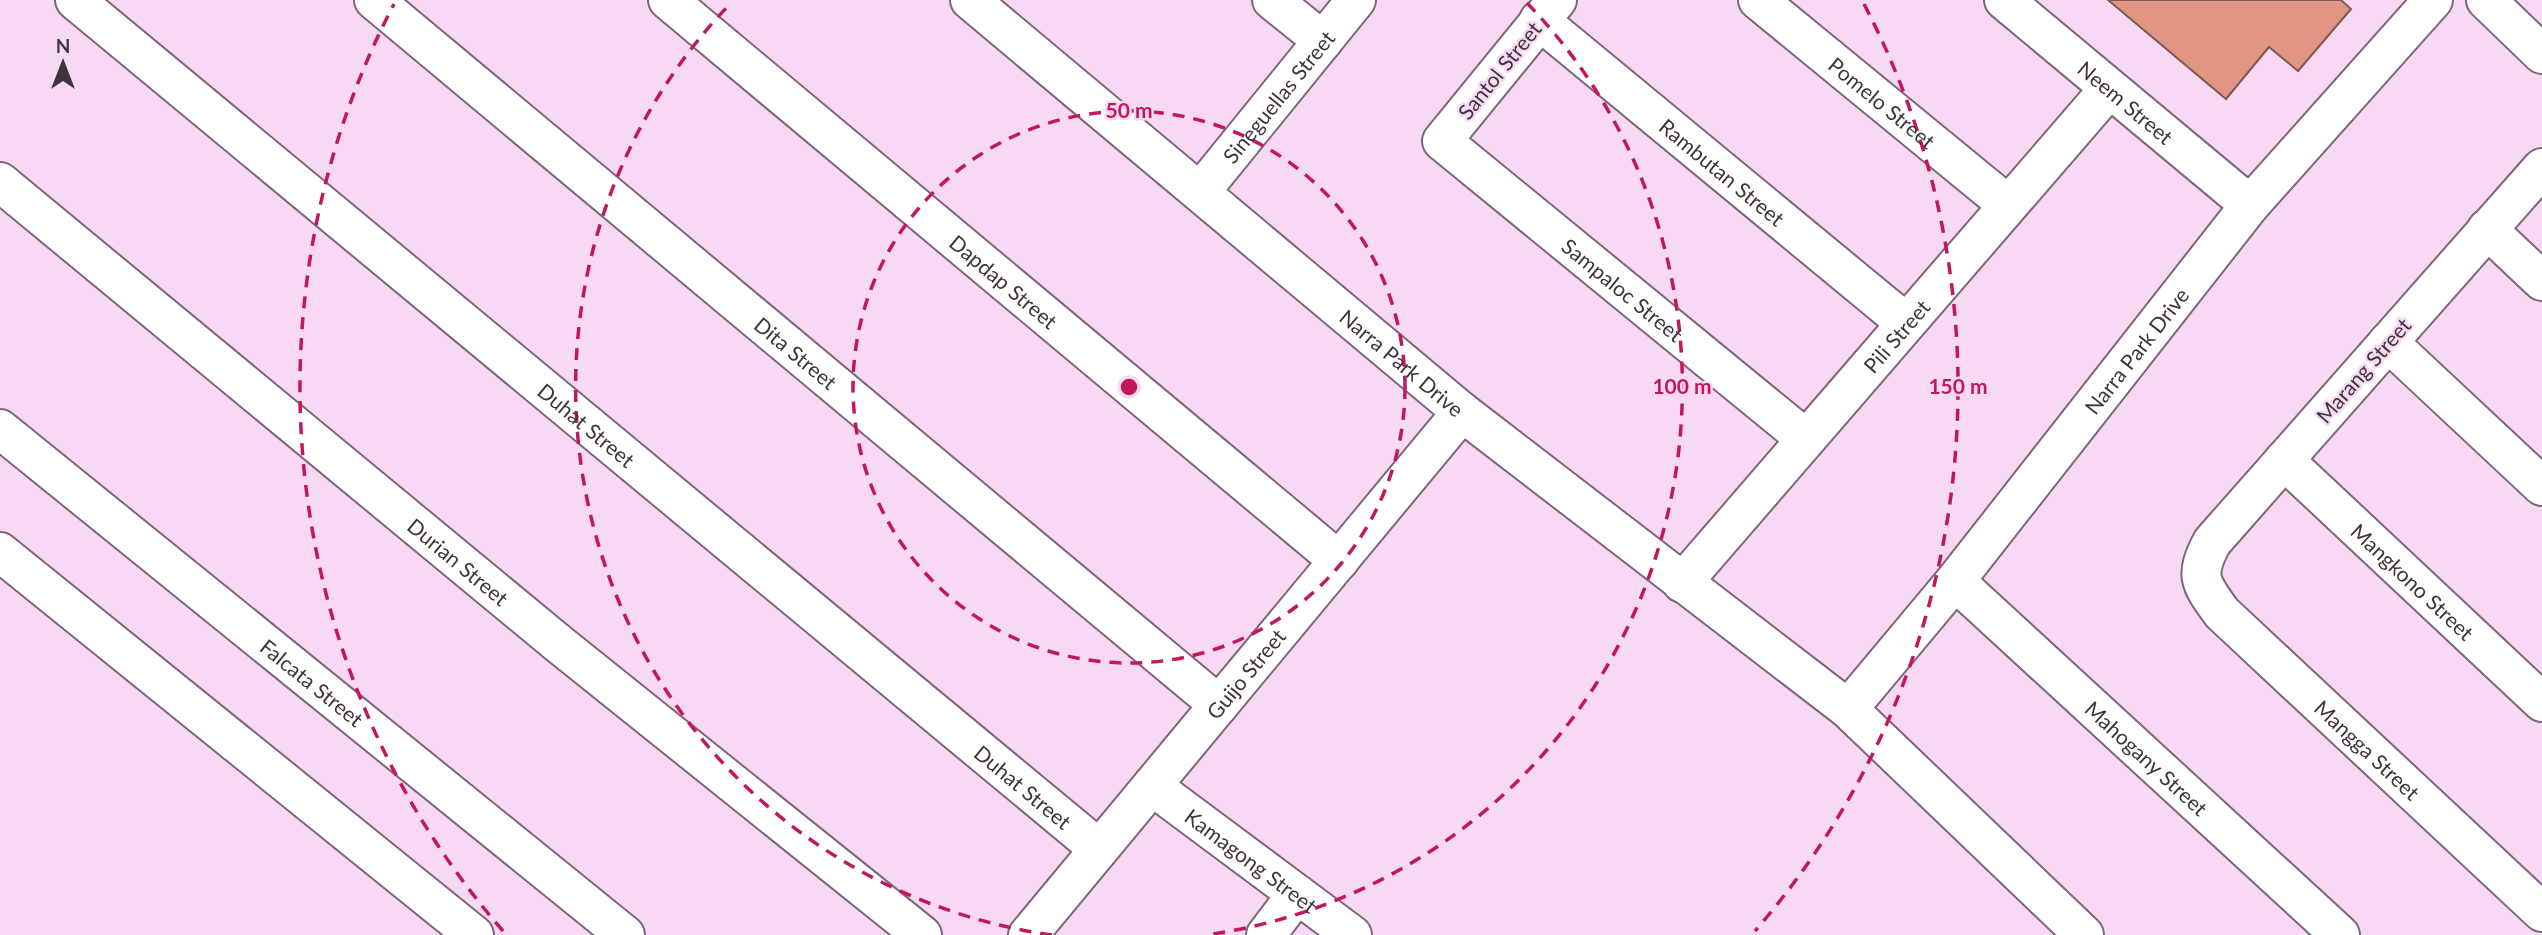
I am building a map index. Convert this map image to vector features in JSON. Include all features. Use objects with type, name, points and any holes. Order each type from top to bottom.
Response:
[{"type":"street","name":"Duhat Street","points":[[75,0],[1099,849]]},
{"type":"street","name":"Dita Street","points":[[374,0],[1219,705]]},
{"type":"street","name":"Dapdap Street","points":[[668,0],[1339,561]]},
{"type":"street","name":"Narra Park Drive","points":[[970,0],[1462,412],[1848,709],[2084,935]]},
{"type":"street","points":[[1272,0],[1323,41]]},
{"type":"street","name":"Sineguellas Street","points":[[1200,191],[1356,0]]},
{"type":"street","name":"Pomelo Street","points":[[1758,0],[2008,205]]},
{"type":"street","name":"Neem Street","points":[[2004,0],[2250,205]]},
{"type":"street","name":"Narra Park Drive","points":[[1848,709],[1955,581],[2250,205],[2433,0]]},
{"type":"street","points":[[2486,0],[2542,54]]},
{"type":"street","name":"Santol Street","points":[[1442,141],[1548,10]]},
{"type":"street","name":"Rambutan Street","points":[[1548,10],[1906,323]]},
{"type":"street","name":"Pili Street","points":[[1682,583],[2109,89]]},
{"type":"street","name":"Sampaloc Street","points":[[1442,141],[1806,439]]},
{"type":"street","name":"Marang Street","points":[[2201,580],[2202,561],[2212,542],[2542,168]]},
{"type":"street","name":"Durian Street","points":[[0,182],[559,644],[922,935]]},
{"type":"street","points":[[2487,229],[2542,281]]},
{"type":"street","points":[[2388,342],[2542,486]]},
{"type":"street","name":"Guijo Street","points":[[1028,935],[1462,412]]},
{"type":"street","name":"Falcata Street","points":[[0,429],[625,935]]},
{"type":"street","name":"Mangkono Street","points":[[2284,460],[2542,702]]},
{"type":"street","points":[[0,552],[474,935]]},
{"type":"street","name":"Mangga Street","points":[[2201,580],[2221,613],[2542,912]]},
{"type":"street","name":"Mahogany Street","points":[[1955,581],[2340,935]]},
{"type":"street","name":"Kamagong Street","points":[[1152,786],[1352,935]]},
{"type":"street","points":[[1266,935],[1297,894]]},
{"type":"building","points":[[2108,0],[2341,0],[2351,9],[2298,71],[2269,47],[2226,99]]}]
